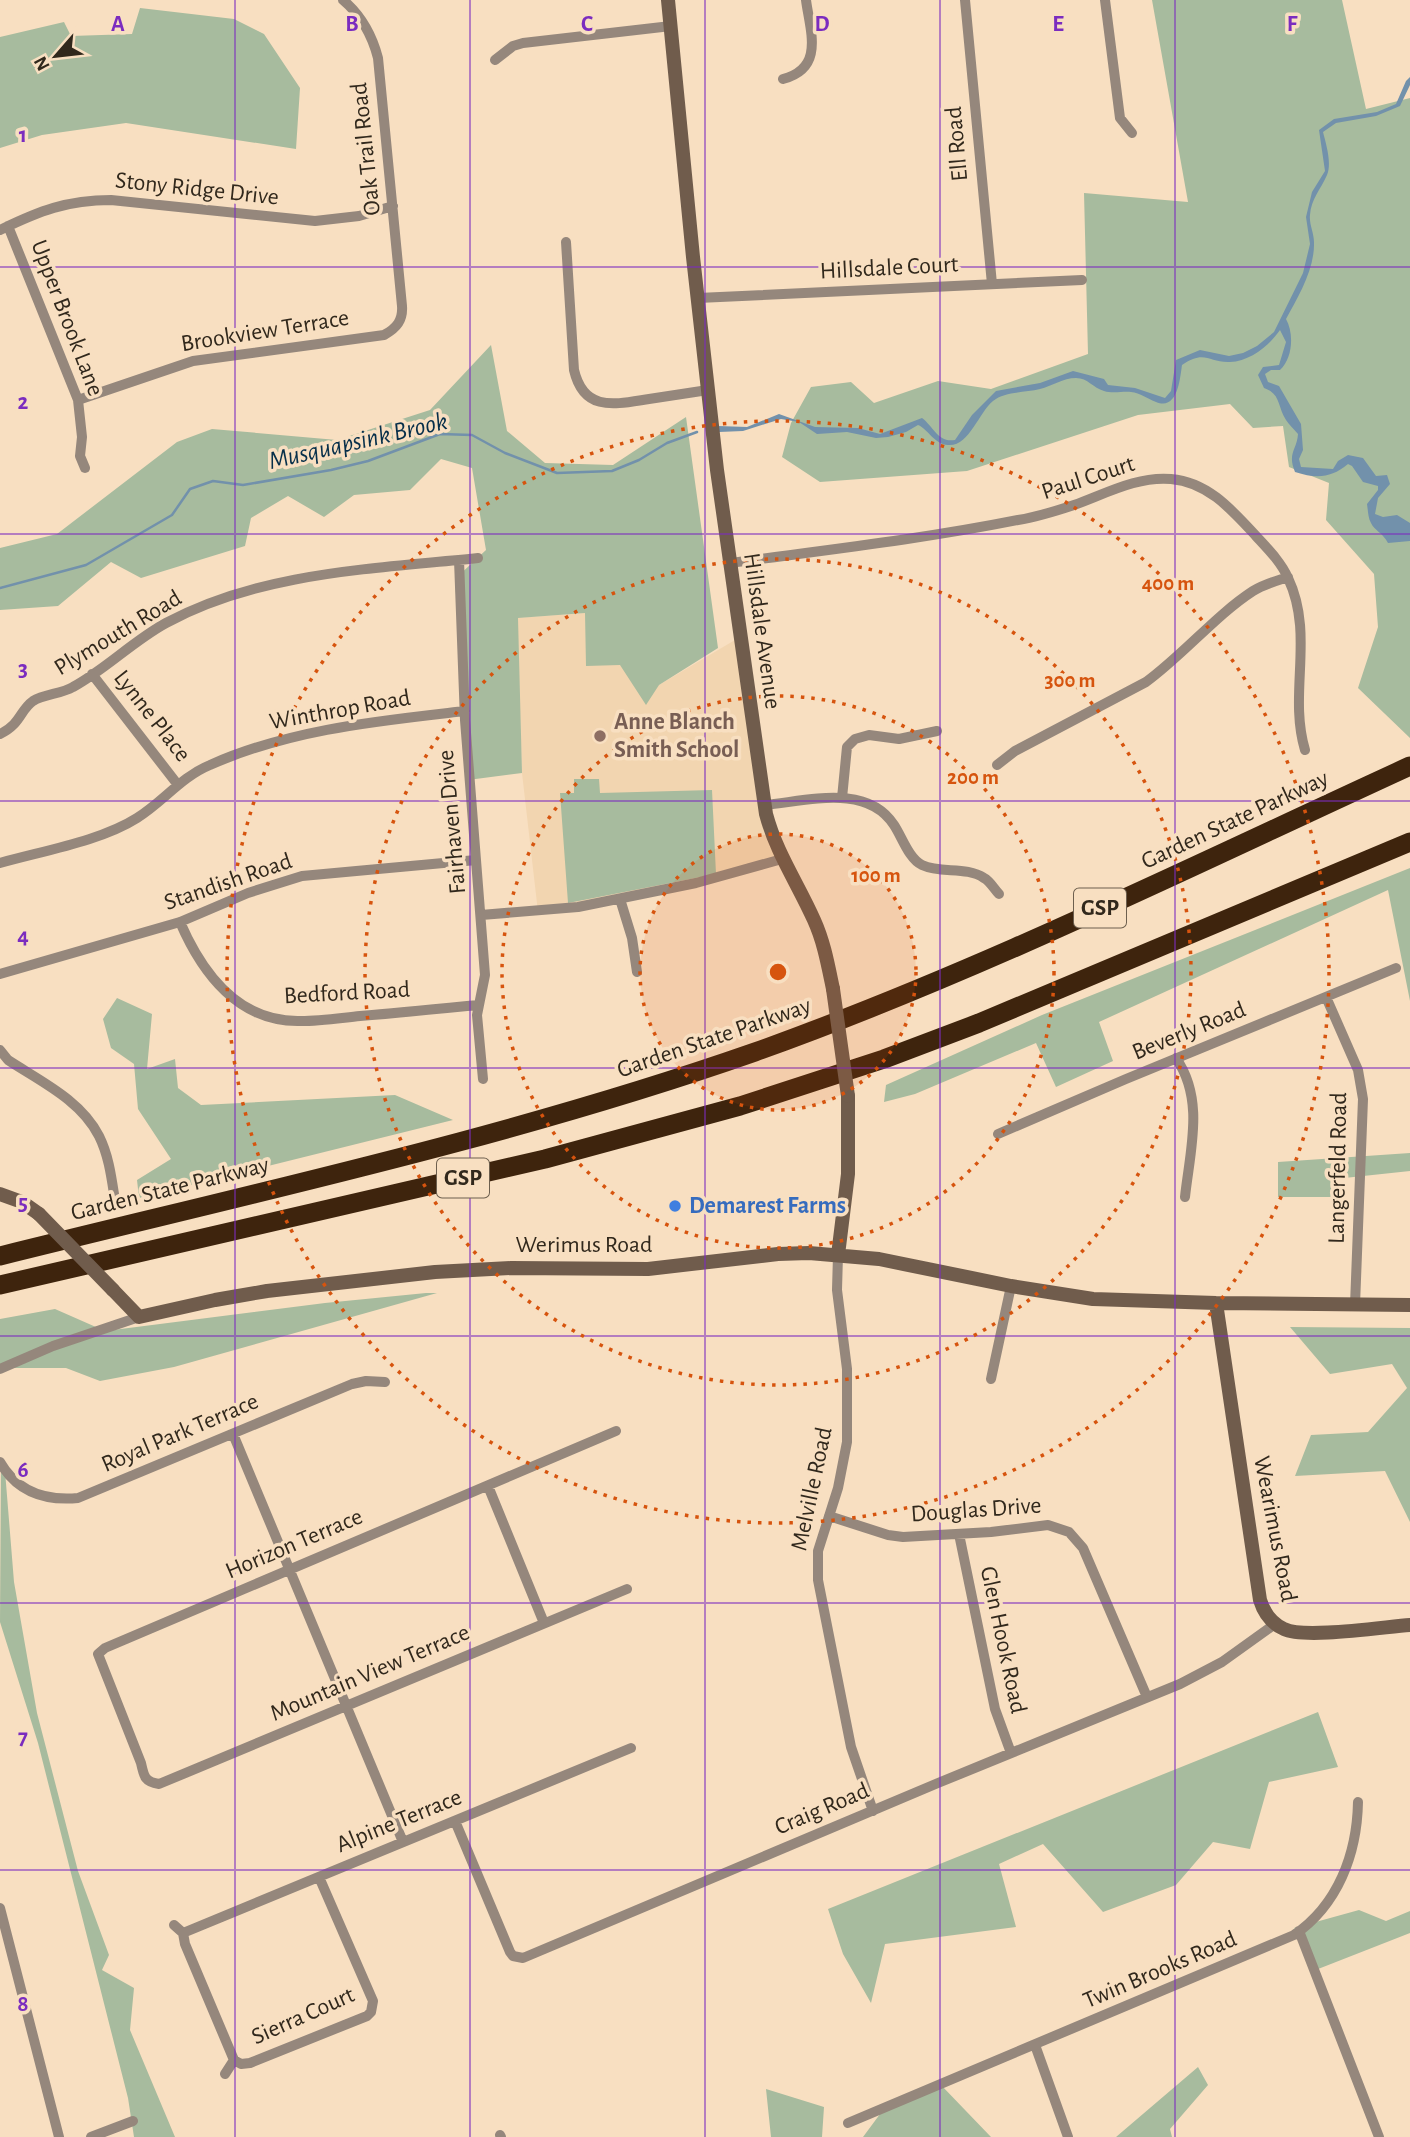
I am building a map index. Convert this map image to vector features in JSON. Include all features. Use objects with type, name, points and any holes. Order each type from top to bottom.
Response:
[{"type":"highway","name":"Garden State Parkway","points":[[0,1256],[482,1136],[621,1096],[742,1056],[919,988],[1410,766]]},
{"type":"highway","name":"GSP","points":[[0,1285],[545,1159],[740,1106],[863,1066],[979,1023],[1410,842]]},
{"type":"street","name":"Oak Trail Road","points":[[343,0],[368,29],[378,58],[402,306]]},
{"type":"street","name":"Hillsdale Avenue","points":[[668,0],[708,390],[765,805],[772,836],[822,940],[833,989],[848,1096],[848,1174],[838,1255]]},
{"type":"street","points":[[783,79],[802,70],[812,53],[806,0]]},
{"type":"street","name":"Ell Road","points":[[965,0],[992,284]]},
{"type":"street","points":[[1105,0],[1120,118],[1132,133]]},
{"type":"street","points":[[495,60],[503,52],[523,43],[671,26]]},
{"type":"street","name":"Stony Ridge Drive","points":[[4,228],[51,207],[91,200],[315,221],[359,216],[393,206]]},
{"type":"street","name":"Upper Brook Lane","points":[[4,228],[78,400],[82,419],[80,456],[85,468]]},
{"type":"street","points":[[566,243],[574,370],[588,396],[614,405],[708,390]]},
{"type":"street","name":"Hillsdale Court","points":[[698,298],[1082,280]]},
{"type":"street","name":"Brookview Terrace","points":[[78,400],[193,360],[384,335],[401,320],[402,306]]},
{"type":"street","name":"Paul Court","points":[[730,563],[933,535],[1019,520],[1075,505],[1125,485],[1156,479],[1194,484],[1230,506],[1277,559],[1288,577],[1297,601],[1302,627],[1300,732],[1305,750]]},
{"type":"street","name":"Plymouth Road","points":[[0,734],[18,722],[33,701],[65,692],[136,641],[164,624],[209,603],[304,578],[478,558]]},
{"type":"street","name":"Fairhaven Drive","points":[[459,560],[465,711],[485,975],[478,1005],[483,1079]]},
{"type":"street","points":[[997,765],[1015,751],[1146,682],[1254,590],[1288,577]]},
{"type":"street","name":"Lynne Place","points":[[92,674],[178,785]]},
{"type":"street","name":"Winthrop Road","points":[[0,863],[121,827],[152,808],[178,785],[214,763],[302,734],[465,711]]},
{"type":"street","points":[[842,798],[847,747],[855,738],[869,736],[900,739],[937,731]]},
{"type":"street","points":[[765,805],[842,798],[860,800],[885,813],[916,861],[933,868],[984,878],[999,894]]},
{"type":"street","points":[[481,915],[549,911],[620,899],[719,878],[782,859]]},
{"type":"street","name":"Standish Road","points":[[0,974],[180,922],[248,893],[302,876],[476,860]]},
{"type":"street","points":[[620,899],[632,938],[637,972]]},
{"type":"street","name":"Bedford Road","points":[[180,922],[192,949],[215,982],[241,1004],[270,1017],[300,1021],[478,1005]]},
{"type":"street","name":"Beverly Road","points":[[998,1134],[1396,968]]},
{"type":"street","name":"Langerfeld Road","points":[[1326,997],[1358,1070],[1363,1099],[1355,1305]]},
{"type":"street","points":[[0,1050],[8,1060],[71,1101],[92,1123],[105,1149],[114,1194]]},
{"type":"street","points":[[1176,1058],[1188,1078],[1195,1108],[1185,1196]]},
{"type":"street","points":[[0,1194],[22,1202],[39,1214],[139,1317],[53,1346],[0,1369]]},
{"type":"street","name":"Werimus Road","points":[[139,1317],[267,1291],[435,1272],[510,1268],[648,1269],[778,1254],[879,1259],[1011,1286],[1093,1299],[1410,1305]]},
{"type":"street","name":"Melville Road","points":[[838,1255],[836,1290],[846,1359],[848,1419],[844,1465],[818,1551],[818,1580],[851,1747],[873,1811]]},
{"type":"street","points":[[990,1379],[1011,1286]]},
{"type":"street","name":"Wearimus Road","points":[[1216,1303],[1263,1610],[1275,1624],[1301,1634],[1410,1625]]},
{"type":"street","name":"Royal Park Terrace","points":[[0,1462],[8,1475],[26,1490],[64,1499],[91,1493],[352,1384],[366,1381],[385,1382]]},
{"type":"street","name":"Horizon Terrace","points":[[141,1763],[98,1654],[105,1648],[616,1431]]},
{"type":"street","points":[[233,1434],[404,1842]]},
{"type":"street","points":[[488,1486],[544,1623]]},
{"type":"street","name":"Douglas Drive","points":[[829,1516],[888,1535],[903,1537],[1048,1525],[1069,1532],[1083,1548],[1147,1697]]},
{"type":"street","name":"Glen Hook Road","points":[[959,1534],[995,1709],[1011,1753]]},
{"type":"street","name":"Mountain View Terrace","points":[[141,1763],[144,1778],[149,1783],[159,1784],[626,1589]]},
{"type":"street","name":"Craig Road","points":[[455,1821],[510,1952],[513,1956],[523,1958],[1204,1673],[1275,1624]]},
{"type":"street","name":"Alpine Terrace","points":[[183,1933],[631,1748]]},
{"type":"street","name":"Twin Brooks Road","points":[[848,2123],[1280,1942],[1299,1931],[1325,1906],[1344,1875],[1358,1816],[1358,1802]]},
{"type":"street","name":"Sierra Court","points":[[174,1925],[183,1933],[185,1944],[234,2060],[241,2064],[250,2063],[367,2016],[371,2012],[373,2001],[319,1877]]},
{"type":"street","points":[[0,1908],[59,2137]]},
{"type":"street","points":[[1299,1931],[1379,2137]]},
{"type":"street","points":[[1035,2045],[1068,2137]]},
{"type":"street","name":"Sierra Court","points":[[225,2074],[234,2060]]},
{"type":"street","points":[[91,2137],[133,2121]]},
{"type":"shaded area","points":[[585,613],[620,665],[659,685],[740,637],[766,814],[782,859],[730,875],[538,912],[522,773],[517,618]]},
{"type":"green space","points":[[1152,0],[1342,0],[1366,109],[1410,98],[1410,738],[1358,688],[1378,627],[1374,574],[1326,520],[1329,483],[1289,467],[1283,426],[1253,428],[1230,404],[1138,415],[967,471],[820,482],[782,457],[791,423],[811,387],[851,382],[874,403],[938,381],[991,389],[1088,354],[1084,193],[1188,202]]},
{"type":"green space","points":[[140,8],[234,19],[264,34],[300,88],[296,149],[126,123],[42,135],[0,148],[0,37],[64,22],[71,36],[132,34]]},
{"type":"green space","points":[[491,345],[507,431],[545,463],[613,465],[686,417],[718,648],[659,685],[646,705],[620,665],[586,666],[585,613],[518,618],[522,773],[468,780],[455,579],[486,550],[472,468],[441,459],[410,490],[354,495],[324,517],[288,496],[251,518],[245,546],[141,578],[111,562],[58,606],[0,610],[0,548],[57,534],[177,442],[212,429],[337,440],[430,410]]},
{"type":"green space","points":[[574,779],[599,779],[600,793],[712,790],[716,874],[568,903],[560,793],[574,793]]},
{"type":"green space","points":[[1410,868],[1410,1001],[1388,890],[1099,1022],[1113,1061],[1056,1087],[1036,1043],[915,1094],[884,1102],[886,1085],[1042,1015]]},
{"type":"green space","points":[[117,998],[152,1014],[147,1069],[175,1059],[178,1088],[201,1105],[395,1095],[453,1120],[139,1198],[137,1180],[171,1159],[138,1109],[134,1064],[111,1048],[103,1019]]},
{"type":"green space","points":[[1410,1153],[1410,1171],[1335,1179],[1333,1197],[1278,1197],[1278,1162]]},
{"type":"green space","points":[[437,1293],[174,1367],[100,1381],[66,1368],[0,1368],[0,1319],[55,1309],[105,1331]]},
{"type":"green space","points":[[1290,1327],[1410,1328],[1410,1522],[1385,1471],[1295,1476],[1311,1435],[1368,1432],[1407,1388],[1392,1364],[1330,1374]]},
{"type":"green space","points":[[1,1465],[5,1471],[14,1582],[37,1713],[78,1871],[109,1955],[102,1970],[134,1988],[130,2030],[175,2137],[134,2137],[128,2098],[38,1743],[0,1622]]},
{"type":"green space","points":[[1318,1712],[1338,1767],[1269,1782],[1250,1849],[1213,1842],[1176,1885],[1103,1912],[1043,1844],[999,1864],[1016,1927],[885,1944],[871,2003],[843,1954],[828,1909]]},
{"type":"green space","points":[[1359,1910],[1386,1921],[1410,1911],[1410,1933],[1313,1971],[1294,1928]]},
{"type":"green space","points":[[1198,2067],[1208,2085],[1170,2129],[1172,2137],[1116,2137]]},
{"type":"green space","points":[[941,2085],[991,2137],[863,2137],[883,2110]]},
{"type":"green space","points":[[766,2089],[824,2107],[822,2137],[771,2137]]},
{"type":"water","points":[[1410,77],[1410,85],[1400,106],[1376,116],[1336,123],[1323,132],[1329,165],[1311,209],[1310,222],[1314,242],[1312,262],[1286,319],[1291,338],[1288,359],[1280,370],[1271,370],[1265,374],[1268,382],[1279,386],[1301,424],[1301,467],[1333,469],[1338,461],[1348,455],[1363,458],[1376,476],[1387,475],[1390,484],[1378,498],[1375,514],[1383,517],[1397,515],[1410,523],[1410,541],[1388,543],[1372,525],[1367,504],[1378,486],[1363,482],[1352,466],[1348,464],[1323,476],[1295,472],[1292,456],[1298,434],[1283,415],[1276,397],[1264,388],[1258,375],[1263,367],[1279,365],[1286,342],[1280,330],[1265,347],[1245,359],[1223,362],[1202,357],[1182,365],[1179,385],[1169,402],[1163,404],[1131,392],[1107,392],[1084,380],[1071,378],[1040,389],[998,398],[988,406],[968,435],[955,444],[939,442],[918,425],[906,432],[876,438],[847,432],[817,434],[799,422],[781,419],[743,431],[719,432],[718,426],[747,427],[779,414],[815,427],[858,428],[880,434],[922,418],[940,437],[955,440],[972,415],[996,391],[1040,383],[1073,371],[1104,379],[1108,385],[1135,388],[1165,398],[1171,391],[1176,360],[1200,350],[1229,356],[1243,353],[1274,332],[1303,273],[1310,244],[1306,217],[1312,192],[1325,171],[1319,130],[1334,119],[1377,112],[1396,104]]},
{"type":"waterway","name":"Musquapsink Brook","points":[[0,588],[86,565],[172,515],[190,489],[213,481],[243,485],[331,470],[368,461],[440,434],[472,435],[505,453],[557,473],[612,471],[639,460],[667,443],[697,432]]},
{"type":"place","name":"Anne Blanch Smith School","points":[[600,736]]},
{"type":"place","name":"Demarest Farms","points":[[675,1206]]}]
